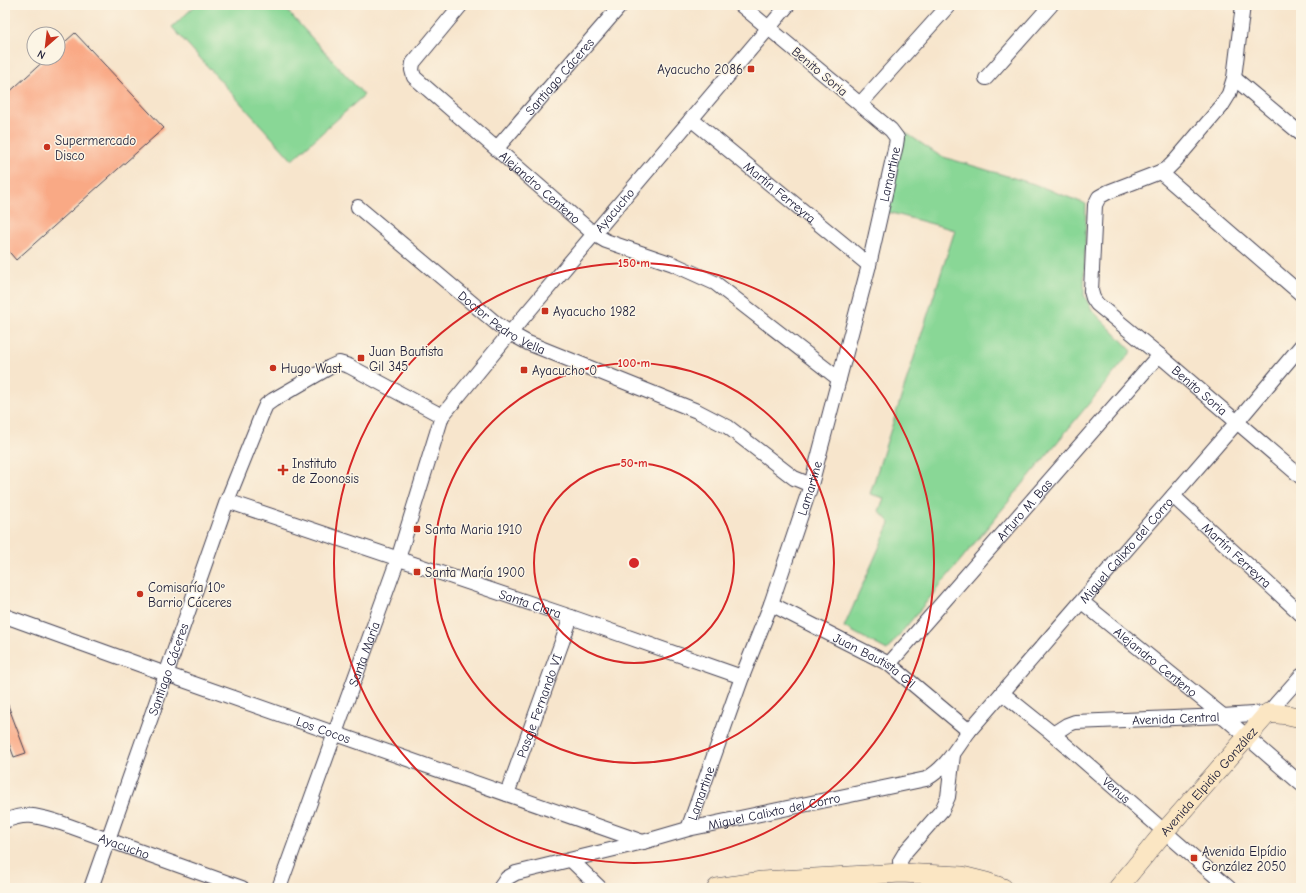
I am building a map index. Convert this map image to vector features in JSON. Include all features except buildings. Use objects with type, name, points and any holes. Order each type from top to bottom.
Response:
[{"type":"main road","name":"Avenida Central","points":[[1268,713],[1301,718]]},
{"type":"main road","name":"Avenida Elpidio González","points":[[1118,888],[1164,832],[1268,713]]},
{"type":"main road","points":[[717,888],[762,881],[901,873],[962,876],[1003,888]]},
{"type":"street","name":"Alejandro Centeno","points":[[461,5],[413,63],[412,70],[414,77],[594,234],[606,241],[673,264],[715,283],[839,379]]},
{"type":"street","name":"Santiago Cáceres","points":[[497,148],[621,5]]},
{"type":"street","name":"Benito Soria","points":[[741,5],[891,130],[897,138]]},
{"type":"street","name":"Ayacucho","points":[[442,416],[510,333],[788,5]]},
{"type":"street","points":[[860,104],[949,5]]},
{"type":"street","points":[[986,78],[1051,5]]},
{"type":"street","points":[[1243,5],[1234,78],[1229,94],[1221,107],[1175,161],[1168,168],[1160,172],[1301,294]]},
{"type":"street","points":[[1234,78],[1299,129]]},
{"type":"street","name":"Martín Ferreyra","points":[[691,119],[869,265]]},
{"type":"street","name":"Lamartine","points":[[688,829],[742,677],[771,604],[811,486],[869,265],[897,138]]},
{"type":"street","name":"Benito Soria","points":[[1160,172],[1108,192],[1099,197],[1094,205],[1091,291],[1093,298],[1097,304],[1159,355],[1301,477]]},
{"type":"street","name":"Doctor Pedro Vella","points":[[358,207],[497,324],[510,333],[528,343],[683,405],[714,419],[728,427],[794,478],[811,486]]},
{"type":"street","name":"Miguel Calixto del Corro","points":[[500,888],[507,878],[516,873],[643,842],[688,829],[926,779],[935,774],[943,767],[953,754],[968,731],[1174,496],[1301,346]]},
{"type":"street","name":"Arturo M. Bas","points":[[889,664],[1159,355]]},
{"type":"street","name":"Santiago Cáceres","points":[[91,888],[227,501],[266,405],[339,363],[349,366],[442,416]]},
{"type":"street","name":"Santa María","points":[[279,888],[398,559],[442,416]]},
{"type":"street","name":"Martín Ferreyra","points":[[1174,496],[1301,614]]},
{"type":"street","name":"Santa Clara","points":[[227,501],[571,617],[742,677]]},
{"type":"street","name":"Alejandro Centeno","points":[[1082,602],[1223,716],[1301,784]]},
{"type":"street","name":"Juan Bautista Gil","points":[[771,604],[889,664],[968,731]]},
{"type":"street","name":"Los Cocos","points":[[5,616],[643,842]]},
{"type":"street","name":"Pasaje Fernando VI","points":[[507,794],[571,617]]},
{"type":"street","name":"Avenida Elpidio González","points":[[1268,713],[1301,676]]},
{"type":"street","name":"Venus","points":[[1002,693],[1053,734],[1229,888]]},
{"type":"street","name":"Avenida Central","points":[[1053,734],[1075,722],[1268,713]]},
{"type":"street","name":"Miguel Calixto del Corro","points":[[901,873],[900,861],[906,851],[942,810],[948,797],[953,754]]},
{"type":"street","name":"Ayacucho","points":[[5,821],[20,816],[32,815],[62,823],[108,841],[242,888]]},
{"type":"street","points":[[571,860],[600,888]]},
{"type":"green space","points":[[196,5],[282,5],[364,95],[292,160],[172,27]]},
{"type":"green space","points":[[903,131],[940,156],[1034,184],[1086,204],[1084,295],[1092,310],[1132,351],[887,650],[844,627],[890,523],[879,511],[884,498],[870,494],[955,230],[884,211]]},
{"type":"place","name":"Ayacucho 2086","points":[[751,69]]},
{"type":"place","name":"Supermercado Disco","points":[[47,147]]},
{"type":"place","name":"Ayacucho 1982","points":[[545,311]]},
{"type":"place","name":"Juan Bautista Gil 345","points":[[361,358]]},
{"type":"place","name":"Hugo Wast","points":[[273,368]]},
{"type":"place","name":"Ayacucho 0","points":[[524,370]]},
{"type":"place","name":"Instituto de Zoonosis","points":[[283,470]]},
{"type":"place","name":"Santa Maria 1910","points":[[417,529]]},
{"type":"place","name":"Santa María 1900","points":[[417,572]]},
{"type":"place","name":"Comisaría 10º Barrio Cáceres","points":[[140,594]]},
{"type":"place","name":"Avenida Elpídio González 2050","points":[[1194,858]]}]
